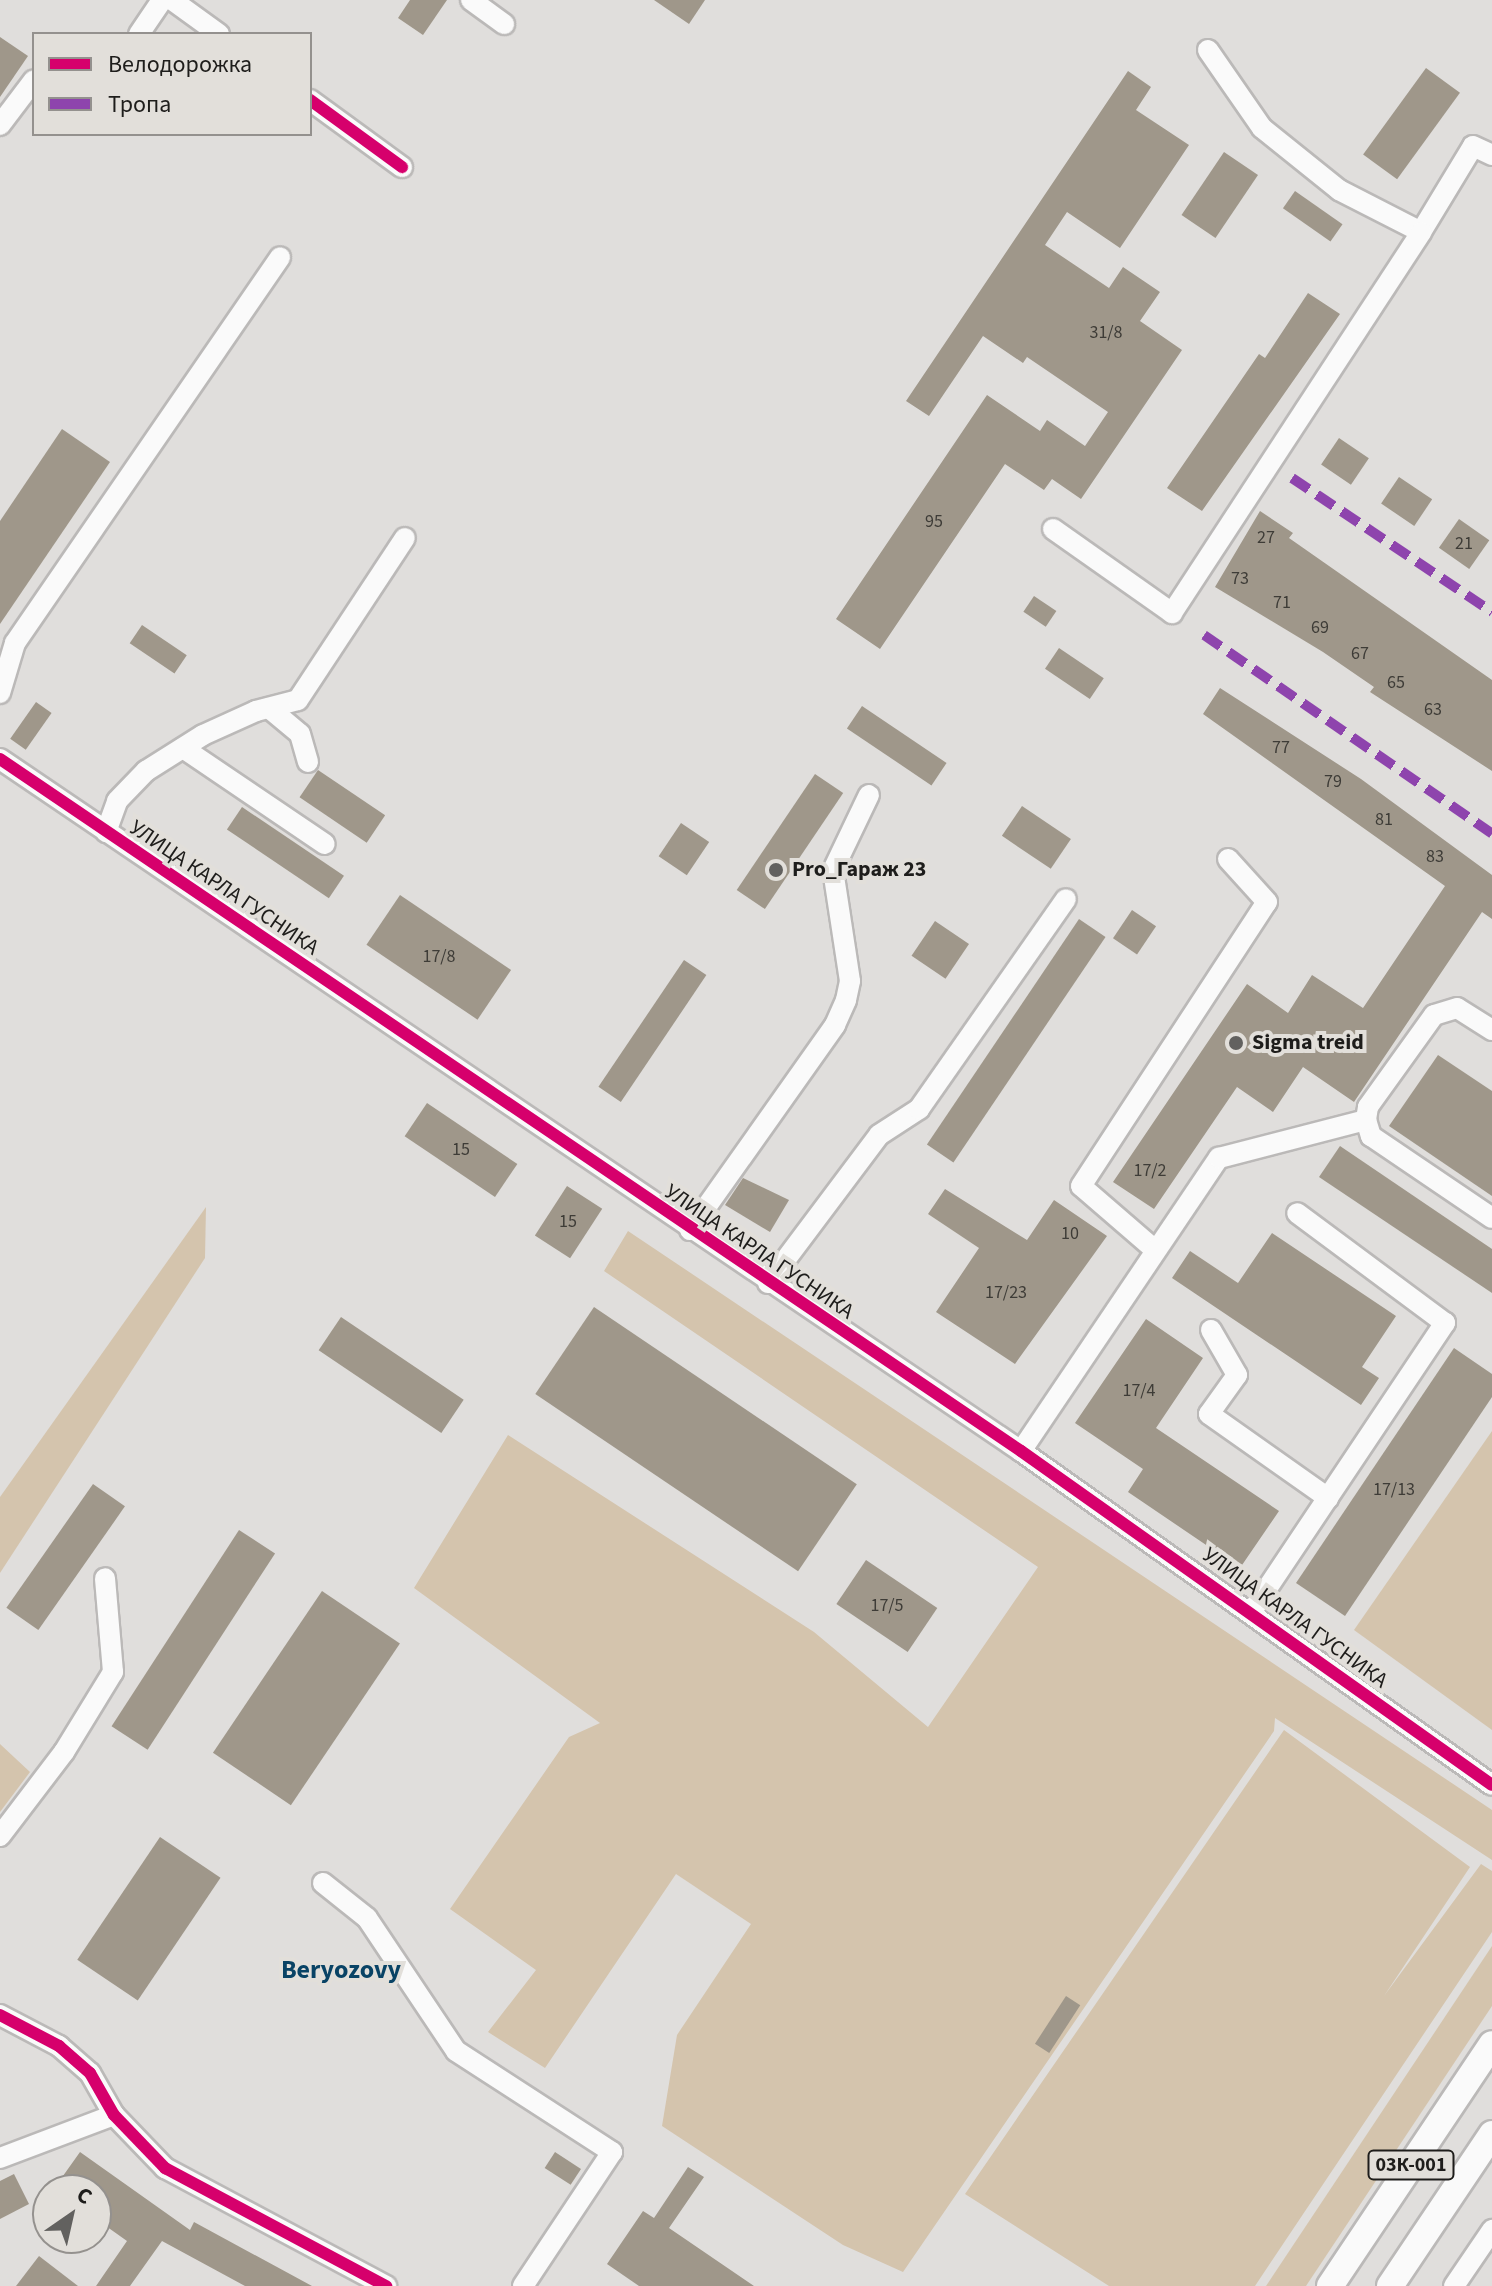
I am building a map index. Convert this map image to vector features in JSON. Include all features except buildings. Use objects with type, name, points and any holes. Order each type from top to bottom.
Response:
[{"type":"main road","name":"03К-001","points":[[1330,2286],[1492,2044]]},
{"type":"main road","name":"03К-001","points":[[1390,2286],[1492,2134]]},
{"type":"street","points":[[140,32],[162,0]]},
{"type":"street","points":[[172,0],[216,32]]},
{"type":"street","points":[[471,0],[504,24]]},
{"type":"street","points":[[1208,50],[1262,128],[1339,190],[1421,232]]},
{"type":"street","points":[[0,125],[32,83]]},
{"type":"street","points":[[312,101],[402,167]]},
{"type":"street","points":[[1053,529],[1172,613],[1421,232],[1473,146],[1492,155]]},
{"type":"street","points":[[0,693],[15,643],[280,257]]},
{"type":"street","points":[[106,832],[117,801],[146,771],[183,748],[269,708],[298,700],[405,538]]},
{"type":"street","points":[[269,708],[300,734],[308,762]]},
{"type":"street","points":[[183,748],[325,844]]},
{"type":"street","name":"УЛИЦА КАРЛА ГУСНИКА","points":[[0,759],[768,1283],[1021,1451],[1252,1611],[1492,1785]]},
{"type":"street","points":[[690,1230],[835,1025],[846,1000],[850,981],[833,870],[869,795]]},
{"type":"street","points":[[1154,1249],[1081,1186],[1267,902],[1228,859]]},
{"type":"street","points":[[768,1283],[879,1135],[919,1109],[1066,899]]},
{"type":"street","points":[[1492,1030],[1457,1008],[1434,1015],[1368,1107],[1366,1120],[1371,1136],[1492,1218]]},
{"type":"street","points":[[1021,1451],[1154,1249],[1219,1158],[1366,1120]]},
{"type":"street","points":[[1252,1611],[1445,1323],[1297,1213]]},
{"type":"street","points":[[1211,1330],[1237,1375],[1209,1414],[1328,1498]]},
{"type":"street","points":[[0,1836],[64,1752],[113,1672],[105,1578]]},
{"type":"street","points":[[323,1883],[367,1918],[456,2051],[612,2152],[523,2286]]},
{"type":"street","points":[[0,2015],[59,2046],[90,2073],[114,2115],[165,2168],[386,2286]]},
{"type":"street","points":[[0,2158],[114,2115]]},
{"type":"street","points":[[1454,2286],[1492,2230]]},
{"type":"shaded area","points":[[206,1207],[205,1258],[0,1573],[0,1497]]},
{"type":"shaded area","points":[[628,1231],[1492,1810],[1492,1860],[1275,1718],[1274,1731],[903,2272],[843,2245],[662,2126],[677,2035],[751,1924],[676,1874],[545,2068],[488,2032],[536,1970],[450,1909],[569,1737],[600,1723],[414,1588],[508,1435],[814,1632],[928,1727],[1038,1567],[604,1271]]},
{"type":"shaded area","points":[[1492,1431],[1492,1730],[1354,1630]]},
{"type":"shaded area","points":[[1284,1730],[1470,1867],[1384,1996],[1481,1864],[1492,1871],[1492,1932],[1255,2286],[1109,2286],[965,2194]]},
{"type":"shaded area","points":[[0,1744],[30,1772],[0,1812]]},
{"type":"shaded area","points":[[1492,1946],[1492,2006],[1306,2286],[1266,2286]]},
{"type":"marked path","points":[[1292,478],[1492,612]]},
{"type":"marked path","points":[[1204,635],[1492,834]]},
{"type":"cycle path","points":[[312,101],[402,167]]},
{"type":"cycle path","points":[[0,759],[1021,1451],[1492,1785]]},
{"type":"cycle path","points":[[0,2015],[59,2046],[90,2073],[114,2115],[165,2168],[386,2286]]},
{"type":"place","name":"Pro_Гараж 23","points":[[776,870]]},
{"type":"place","name":"Sigma treid","points":[[1236,1043]]},
{"type":"district","name":"Beryozovy","points":[[341,1970]]}]
